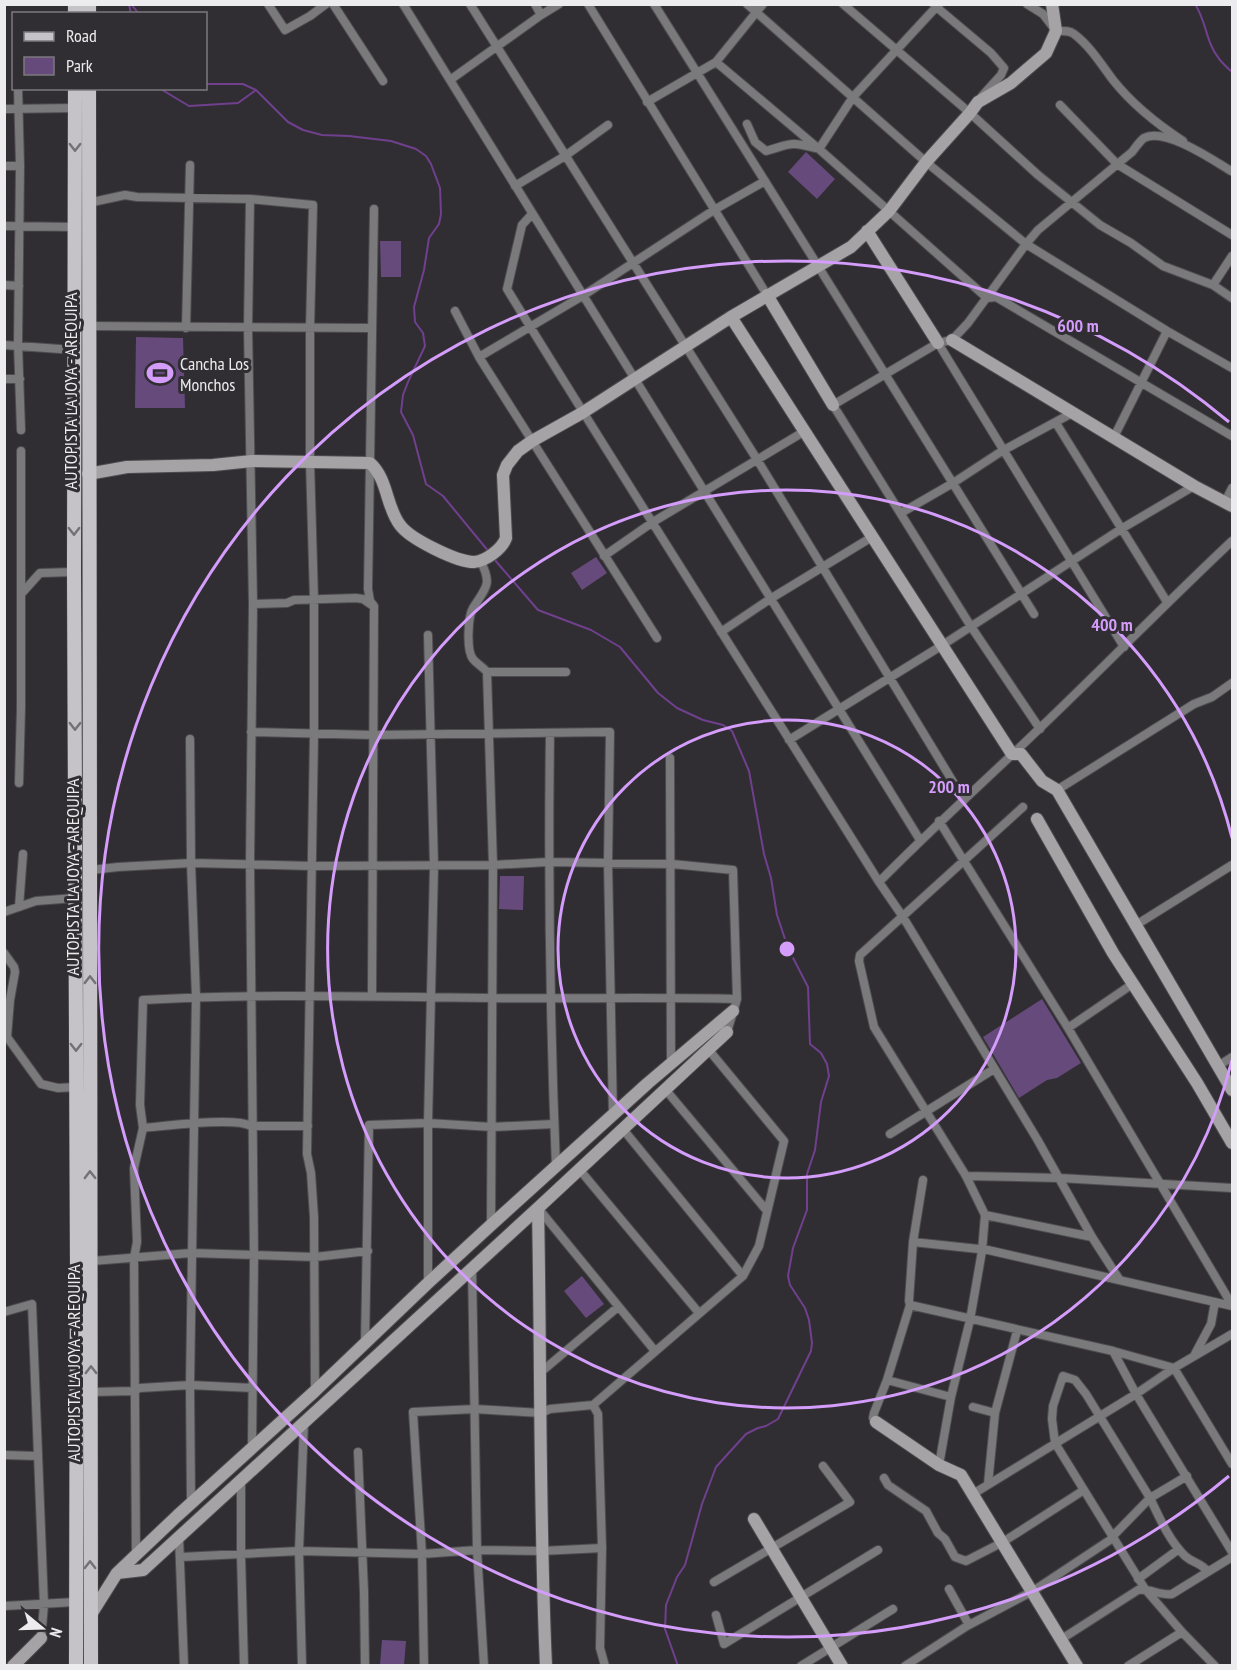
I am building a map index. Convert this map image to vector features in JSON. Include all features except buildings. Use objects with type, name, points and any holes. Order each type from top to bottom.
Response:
[{"type":"main road","name":"AUTOPISTA LA JOYA - AREQUIPA","points":[[75,90],[76,1665]]},
{"type":"main road","name":"AUTOPISTA LA JOYA - AREQUIPA","points":[[89,90],[91,1665]]},
{"type":"street","points":[[268,4],[285,30],[326,4]]},
{"type":"street","points":[[333,4],[383,81]]},
{"type":"street","points":[[403,4],[920,840]]},
{"type":"street","points":[[470,4],[758,461],[964,800]]},
{"type":"street","points":[[535,4],[541,15]]},
{"type":"street","points":[[450,80],[559,4]]},
{"type":"street","points":[[588,4],[970,625],[1040,729]]},
{"type":"street","points":[[654,4],[1034,614]]},
{"type":"street","points":[[747,4],[926,162],[1026,244],[1167,331],[1233,368]]},
{"type":"street","points":[[647,102],[716,62],[763,4]]},
{"type":"street","points":[[843,4],[970,113],[1038,176],[1100,225],[1131,243],[1163,266],[1213,285],[1233,298]]},
{"type":"street","points":[[1027,4],[1043,14],[1056,31]]},
{"type":"street","points":[[978,102],[1011,83],[1037,62],[1051,46],[1056,31],[1052,4]]},
{"type":"street","points":[[88,474],[127,467],[252,462],[370,463],[384,485],[395,517],[401,527],[409,534],[449,554],[473,562],[480,561],[504,544],[506,538],[503,475],[507,465],[518,451],[636,380],[731,317],[851,247],[889,211],[926,162],[1001,75],[1004,68],[984,47],[936,5],[853,97],[819,149]]},
{"type":"street","points":[[1056,31],[1068,31],[1074,34],[1096,56],[1113,80],[1159,125],[1231,171]]},
{"type":"street","points":[[716,62],[819,149],[987,298],[996,297],[1233,436]]},
{"type":"street","points":[[18,90],[20,166],[18,345],[21,430]]},
{"type":"street","points":[[1060,105],[1117,164],[1233,235]]},
{"type":"street","points":[[4,109],[75,108]]},
{"type":"street","points":[[747,124],[755,142],[766,151],[787,143],[799,143],[819,149]]},
{"type":"street","points":[[515,186],[565,156],[608,125]]},
{"type":"street","points":[[833,405],[938,343],[952,340],[987,298],[1026,244],[1048,221],[1132,152],[1143,139],[1152,136],[1188,144]]},
{"type":"street","points":[[186,328],[190,165]]},
{"type":"street","points":[[4,166],[20,166]]},
{"type":"street","points":[[479,357],[584,295],[714,210],[765,181]]},
{"type":"street","points":[[88,203],[125,195],[250,199],[314,205],[310,329],[314,734],[307,1154],[313,1192],[315,1391]]},
{"type":"street","points":[[250,199],[248,328],[253,604],[250,864],[254,1257],[252,1448]]},
{"type":"street","points":[[372,995],[374,606],[370,601],[368,589],[374,209]]},
{"type":"street","points":[[532,214],[522,225],[507,289],[582,413],[654,522],[721,633],[903,917],[1119,1279]]},
{"type":"street","points":[[4,226],[75,227]]},
{"type":"street","points":[[867,231],[1124,647]]},
{"type":"street","points":[[1213,285],[1233,256]]},
{"type":"street","points":[[4,285],[19,285]]},
{"type":"street","points":[[454,311],[479,357],[657,638]]},
{"type":"street","points":[[731,317],[1012,754]]},
{"type":"street","points":[[88,326],[371,328]]},
{"type":"street","points":[[1114,438],[1167,331]]},
{"type":"street","points":[[952,340],[1194,486],[1229,504],[1233,488]]},
{"type":"street","points":[[4,345],[74,350]]},
{"type":"street","points":[[4,379],[20,379]]},
{"type":"street","points":[[901,513],[1002,451],[1074,412]]},
{"type":"street","points":[[1056,423],[1167,602]]},
{"type":"street","points":[[604,556],[654,522],[805,431]]},
{"type":"street","points":[[19,783],[22,593],[21,451]]},
{"type":"street","points":[[789,740],[941,646],[970,625],[1121,529],[1194,486]]},
{"type":"street","points":[[721,633],[770,599],[872,537]]},
{"type":"street","points":[[879,882],[939,821],[1040,729],[1167,602],[1233,541]]},
{"type":"street","points":[[480,561],[487,573],[487,587],[472,609],[468,642],[473,659],[487,672],[566,672]]},
{"type":"street","points":[[22,593],[40,573],[74,572]]},
{"type":"street","points":[[253,604],[356,598],[363,599],[374,606]]},
{"type":"street","points":[[428,635],[434,866],[428,1123],[428,1283]]},
{"type":"street","points":[[487,672],[493,865],[494,999],[491,1225]]},
{"type":"street","points":[[1057,790],[1194,704],[1212,697],[1233,683]]},
{"type":"street","points":[[251,732],[373,735],[610,732],[608,863],[613,1115]]},
{"type":"street","points":[[550,733],[549,998],[556,1167]]},
{"type":"street","points":[[190,739],[191,863],[196,997],[191,1253],[191,1502]]},
{"type":"street","points":[[1012,754],[1021,754],[1042,781],[1057,790],[1233,1090]]},
{"type":"street","points":[[670,758],[671,1064]]},
{"type":"street","points":[[939,1465],[951,1397],[970,1320],[982,1251],[985,1215],[966,1176],[874,1027],[859,961],[861,955],[1023,807]]},
{"type":"street","points":[[1037,819],[1113,953],[1134,982],[1233,1143]]},
{"type":"street","points":[[939,821],[1068,1028],[1233,1305]]},
{"type":"street","points":[[19,907],[23,854]]},
{"type":"street","points":[[91,870],[191,863],[434,866],[548,862],[672,864],[733,870],[735,1005],[727,1032],[143,1570],[117,1573]]},
{"type":"street","points":[[1136,924],[1233,865]]},
{"type":"street","points":[[4,912],[36,901],[75,898]]},
{"type":"street","points":[[4,953],[15,972],[10,1000],[10,1020],[6,1035],[41,1084],[58,1088],[76,1087]]},
{"type":"street","points":[[1068,1028],[1134,982]]},
{"type":"street","points":[[136,1556],[134,1258],[137,1242],[134,1168],[143,1128],[140,1105],[143,1000],[196,997],[372,995],[494,999],[670,998],[735,1005]]},
{"type":"street","points":[[90,1616],[117,1573],[191,1502],[315,1391],[491,1225],[735,1005]]},
{"type":"street","points":[[424,1665],[422,1554],[413,1412],[475,1409],[541,1413],[550,1409],[594,1405],[743,1276],[759,1246],[784,1141],[708,1049]]},
{"type":"street","points":[[1218,1066],[1233,1057]]},
{"type":"street","points":[[890,1134],[994,1069]]},
{"type":"street","points":[[665,1089],[767,1211]]},
{"type":"street","points":[[143,1128],[246,1123],[251,1126],[308,1126]]},
{"type":"street","points":[[365,1343],[369,1125],[554,1124]]},
{"type":"street","points":[[622,1128],[743,1276]]},
{"type":"street","points":[[579,1169],[699,1313]]},
{"type":"street","points":[[966,1176],[1060,1178],[1233,1188]]},
{"type":"street","points":[[923,1180],[913,1242],[910,1305],[873,1418],[939,1465],[961,1475],[1077,1665]]},
{"type":"street","points":[[538,1208],[655,1350]]},
{"type":"street","points":[[538,1208],[541,1551],[546,1665]]},
{"type":"street","points":[[985,1215],[1092,1237]]},
{"type":"street","points":[[913,1242],[982,1251],[1233,1305]]},
{"type":"street","points":[[92,1261],[191,1253],[254,1257],[315,1257],[368,1251]]},
{"type":"street","points":[[472,1267],[477,1550],[484,1665]]},
{"type":"street","points":[[1192,1357],[1211,1324],[1215,1302]]},
{"type":"street","points":[[4,1312],[32,1304],[44,1605],[41,1638],[13,1665]]},
{"type":"street","points":[[910,1305],[1113,1351],[1174,1368],[1233,1464]]},
{"type":"street","points":[[541,1372],[618,1307]]},
{"type":"street","points":[[988,1484],[995,1413],[1017,1331]]},
{"type":"street","points":[[973,1494],[1101,1416],[1174,1368],[1233,1334]]},
{"type":"street","points":[[1113,1351],[1136,1394],[1233,1552]]},
{"type":"street","points":[[1208,1572],[1203,1565],[1194,1562],[1179,1549],[1165,1530],[1150,1498],[1101,1416],[1075,1380],[1063,1376],[1053,1406],[1054,1443],[1145,1589],[1182,1632],[1215,1665]]},
{"type":"street","points":[[887,1380],[951,1397]]},
{"type":"street","points":[[91,1392],[134,1391],[140,1388],[190,1385],[253,1388]]},
{"type":"street","points":[[594,1405],[598,1414],[602,1548],[600,1648],[605,1665]]},
{"type":"street","points":[[973,1407],[995,1413]]},
{"type":"street","points":[[302,1665],[299,1551],[304,1422]]},
{"type":"street","points":[[358,1452],[365,1665]]},
{"type":"street","points":[[4,1455],[37,1456]]},
{"type":"street","points":[[714,1582],[850,1502],[823,1466]]},
{"type":"street","points":[[905,1665],[969,1625],[1033,1591],[1110,1540],[1150,1498],[1187,1476]]},
{"type":"street","points":[[884,1478],[888,1485],[926,1511],[955,1557],[966,1561],[1003,1542],[1084,1490]]},
{"type":"street","points":[[241,1480],[244,1665]]},
{"type":"street","points":[[754,1519],[842,1665]]},
{"type":"street","points":[[179,1537],[184,1665]]},
{"type":"street","points":[[180,1557],[299,1551],[422,1554],[477,1550],[541,1551],[602,1548]]},
{"type":"street","points":[[1138,1579],[1179,1549]]},
{"type":"street","points":[[716,1615],[724,1644],[878,1550]]},
{"type":"street","points":[[1060,1640],[1138,1590],[1145,1589],[1163,1595],[1172,1594],[1233,1557]]},
{"type":"street","points":[[949,1589],[969,1625]]},
{"type":"street","points":[[4,1606],[75,1602]]},
{"type":"street","points":[[801,1665],[893,1608]]},
{"type":"street","points":[[1128,1665],[1182,1632]]},
{"type":"green space","points":[[806,152],[835,179],[817,199],[788,172]]},
{"type":"green space","points":[[380,241],[401,241],[401,277],[381,277]]},
{"type":"green space","name":"Cancha Los Monchos","points":[[136,337],[183,338],[185,408],[135,408]]},
{"type":"green space","points":[[596,557],[607,573],[582,590],[571,573]]},
{"type":"green space","points":[[500,876],[524,876],[523,910],[499,909]]},
{"type":"green space","points":[[1042,999],[1081,1063],[1057,1078],[1047,1080],[1019,1098],[983,1037]]},
{"type":"green space","points":[[582,1276],[604,1304],[586,1318],[564,1291]]},
{"type":"green space","points":[[382,1640],[406,1641],[404,1665],[380,1665]]},
{"type":"waterway","points":[[129,4],[131,12]]},
{"type":"waterway","points":[[131,4],[137,12]]},
{"type":"waterway","points":[[1195,4],[1213,49],[1232,72]]},
{"type":"waterway","points":[[207,84],[243,84],[256,90],[288,122],[303,130],[322,135],[391,141],[416,149],[426,156],[431,164],[440,188],[441,214],[439,224],[429,238],[424,270],[414,307],[415,322],[423,333],[425,346],[403,395],[401,412],[413,435],[426,484],[443,496],[489,552]]},
{"type":"waterway","points":[[162,90],[189,106],[238,103],[256,90]]},
{"type":"waterway","points":[[494,559],[538,610],[591,630],[620,647],[658,693],[677,708],[703,720],[723,725],[732,731],[749,771],[777,915],[788,948],[808,987],[810,1044],[821,1053],[827,1064],[829,1076],[821,1102],[815,1150],[807,1174],[807,1210],[793,1248],[788,1276],[790,1285],[805,1308],[809,1320],[811,1351],[778,1419],[746,1434],[716,1467],[702,1504],[685,1565],[677,1577],[666,1605],[665,1629],[678,1666]]},
{"type":"place","name":"Cancha Los Monchos","points":[[160,373]]}]
